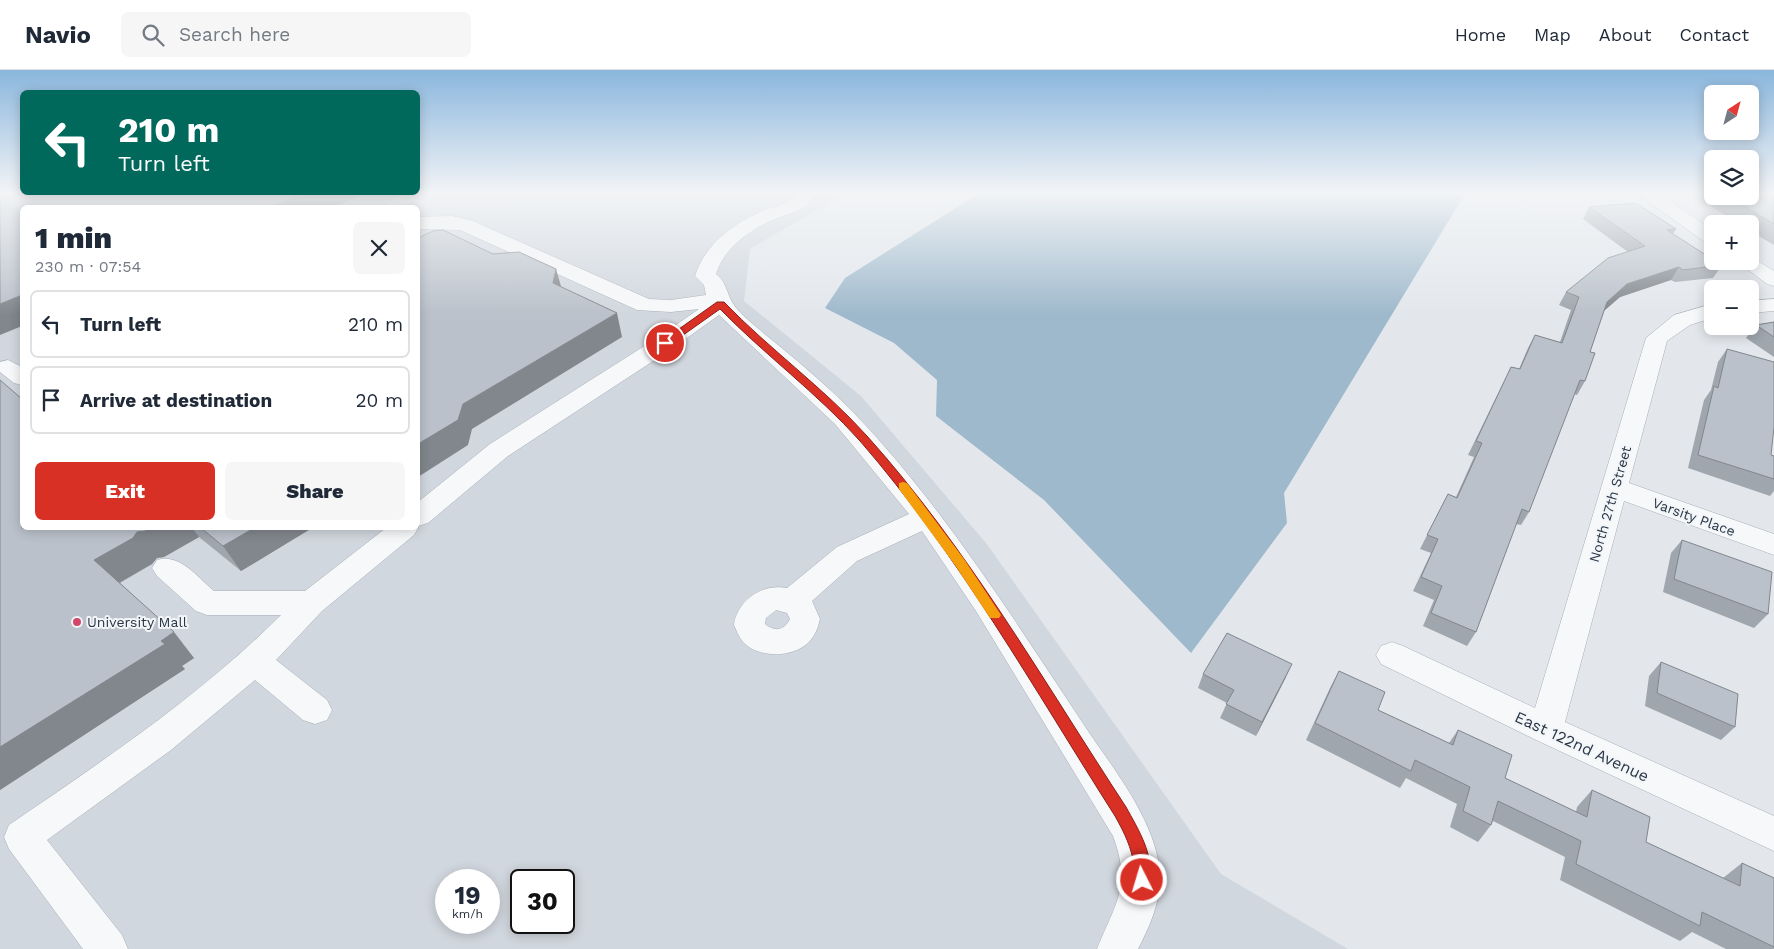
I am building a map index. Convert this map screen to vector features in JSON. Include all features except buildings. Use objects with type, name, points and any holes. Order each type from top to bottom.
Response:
[{"type":"street","points":[[484,233],[634,301],[661,321],[669,333],[665,343]]},
{"type":"street","points":[[420,514],[499,450],[665,343],[717,296],[723,275],[737,250],[762,233]]},
{"type":"street","points":[[1759,270],[1774,280]]},
{"type":"street","points":[[634,301],[664,306],[717,296]]},
{"type":"street","points":[[717,296],[732,317],[788,364],[844,418],[927,517],[987,603],[1135,837],[1142,867],[1141,894],[1133,921],[1117,949]]},
{"type":"street","points":[[1759,306],[1774,305]]},
{"type":"street","name":"North 27th Street","points":[[1546,729],[1657,338],[1682,320],[1704,313]]},
{"type":"street","name":"Varsity Place","points":[[1615,488],[1774,546]]},
{"type":"street","points":[[792,601],[847,554],[927,517]]},
{"type":"street","points":[[108,949],[22,837],[159,740],[255,661],[310,603],[401,530]]},
{"type":"street","points":[[167,568],[207,604],[310,603]]},
{"type":"street","name":"East 122nd Avenue","points":[[1392,654],[1546,729],[1774,834]]},
{"type":"street","points":[[255,661],[316,710]]},
{"type":"shaded area","points":[[0,233],[20,233],[20,530],[420,530],[420,233],[777,233],[750,249],[744,301],[861,396],[986,543],[1221,874],[1348,949],[0,949]]},
{"type":"water","points":[[916,233],[1441,233],[1284,493],[1287,523],[1191,653],[1044,500],[936,416],[937,380],[894,343],[825,308],[845,278]]},
{"type":"slow traffic","points":[[903,486],[960,562],[995,615]]},
{"type":"place","name":"University Mall","points":[[77,622]]},
{"type":"route","points":[[665,343],[720,304],[741,325],[825,397],[864,439],[929,519],[960,562],[1120,812],[1135,837],[1142,867],[1142,880]]}]
